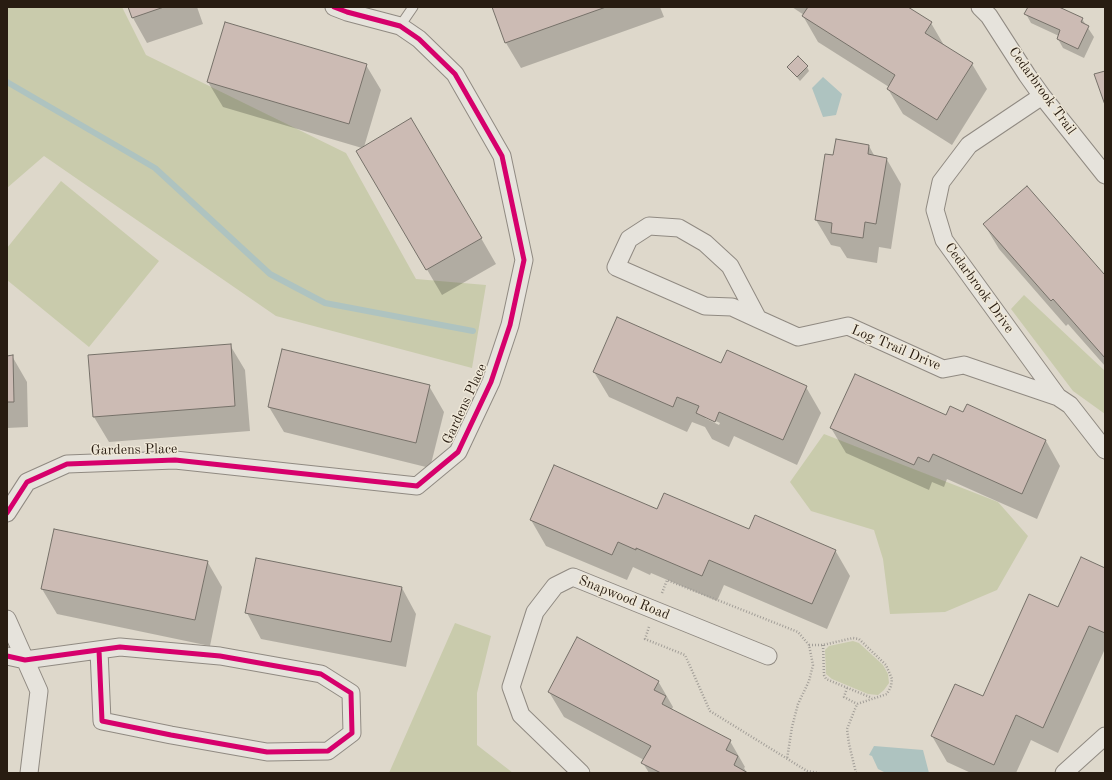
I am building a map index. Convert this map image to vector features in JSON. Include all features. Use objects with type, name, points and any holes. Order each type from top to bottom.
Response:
[{"type":"street","name":"Gardens Place","points":[[9,508],[27,482],[67,464],[176,460],[417,486],[458,452],[491,382],[510,326],[524,260],[502,156],[455,74],[419,40],[400,26],[347,12],[334,7]]},
{"type":"street","name":"Cedarbrook Trail","points":[[980,7],[989,16],[1042,96],[1105,175]]},
{"type":"street","name":"Cedarbrook Drive","points":[[1042,96],[969,145],[941,182],[935,210],[944,240],[1058,397],[1070,405],[1105,450]]},
{"type":"street","name":"Log Trail Drive","points":[[758,319],[730,266],[705,243],[679,228],[649,226],[629,239],[616,267],[705,306],[732,307],[758,319],[798,337],[848,326],[943,369],[964,365],[1058,397]]},
{"type":"street","name":"Snapwood Road","points":[[581,773],[521,715],[511,688],[536,612],[555,586],[573,577],[768,656]]},
{"type":"street","points":[[7,619],[39,691],[28,773]]},
{"type":"street","points":[[7,656],[25,660],[120,647],[220,656],[321,674],[351,693],[352,733],[328,751],[267,752],[102,721],[99,650]]},
{"type":"street","points":[[1064,773],[1105,736]]},
{"type":"lane","points":[[400,26],[413,7]]},
{"type":"path","points":[[656,610],[644,639],[685,655],[710,711],[807,771],[819,773]]},
{"type":"path","points":[[809,645],[823,645],[853,638],[859,639],[886,665],[892,679],[891,686],[887,694],[858,704],[844,697],[847,688]]},
{"type":"path","points":[[823,645],[824,676],[826,679],[873,699]]},
{"type":"path","points":[[856,773],[847,729],[858,704]]},
{"type":"green space","points":[[7,7],[122,7],[146,55],[346,153],[416,279],[486,285],[472,368],[276,316],[44,156],[7,188]]},
{"type":"green space","points":[[61,181],[159,261],[89,347],[7,280],[7,248]]},
{"type":"green space","points":[[1024,295],[1105,371],[1105,414],[1073,391],[1011,309]]},
{"type":"green space","points":[[824,434],[998,502],[1028,536],[997,590],[945,612],[890,614],[883,559],[874,530],[811,511],[790,482]]},
{"type":"green space","points":[[455,623],[491,636],[477,693],[477,745],[513,773],[389,773]]},
{"type":"green space","points":[[853,641],[859,643],[883,665],[888,674],[889,683],[878,695],[868,694],[832,679],[826,674],[825,650],[829,646]]},
{"type":"shaded area","points":[[823,77],[842,94],[836,115],[823,117],[812,88]]},
{"type":"shaded area","points":[[874,746],[923,750],[929,773],[886,773],[878,769],[872,756],[869,755]]},
{"type":"building","points":[[128,7],[164,7],[132,18]]},
{"type":"building","points":[[492,7],[606,7],[505,43]]},
{"type":"building","points":[[808,7],[908,7],[932,22],[925,33],[973,63],[937,120],[887,89],[895,75],[802,16]]},
{"type":"building","points":[[1028,7],[1059,7],[1083,18],[1081,22],[1089,26],[1078,49],[1057,39],[1060,30],[1024,14]]},
{"type":"building","points":[[225,22],[367,64],[349,124],[207,82]]},
{"type":"building","points":[[798,56],[808,66],[797,77],[787,67]]},
{"type":"building","points":[[1105,71],[1105,105],[1094,74]]},
{"type":"building","points":[[411,118],[482,238],[426,270],[356,151]]},
{"type":"building","points":[[836,139],[869,145],[868,154],[887,158],[876,224],[865,222],[863,238],[831,233],[832,223],[815,220],[825,154],[833,155]]},
{"type":"building","points":[[1027,186],[1104,274],[1105,273],[1105,358],[1053,299],[1051,301],[983,224]]},
{"type":"building","points":[[617,317],[721,363],[727,350],[807,386],[783,440],[719,412],[715,422],[696,413],[699,406],[677,397],[673,407],[593,372]]},
{"type":"building","points":[[231,344],[235,406],[93,417],[88,355]]},
{"type":"building","points":[[282,349],[430,385],[416,443],[268,407]]},
{"type":"building","points":[[13,355],[14,402],[7,402],[7,356]]},
{"type":"building","points":[[855,374],[946,415],[950,406],[963,412],[967,404],[1046,440],[1022,494],[933,454],[929,462],[918,457],[914,465],[830,428]]},
{"type":"building","points":[[554,465],[657,509],[664,493],[749,529],[755,515],[836,550],[812,604],[709,560],[702,576],[618,542],[612,555],[530,520]]},
{"type":"building","points":[[54,529],[208,561],[195,620],[41,589]]},
{"type":"building","points":[[1081,557],[1105,568],[1105,633],[1089,626],[1043,728],[1016,715],[994,765],[931,736],[955,684],[983,696],[1029,594],[1058,607]]},
{"type":"building","points":[[256,558],[402,587],[391,642],[245,613]]},
{"type":"building","points":[[577,637],[659,681],[654,690],[666,696],[662,704],[731,740],[726,750],[738,756],[734,765],[748,773],[661,773],[641,763],[651,746],[548,692]]},
{"type":"waterway","points":[[7,82],[155,168],[270,274],[325,303],[473,331]]},
{"type":"cycle path","points":[[7,513],[27,482],[67,464],[175,460],[417,486],[458,452],[491,382],[510,325],[524,260],[502,156],[455,74],[419,39],[400,26],[347,12],[334,7]]},
{"type":"cycle path","points":[[7,656],[25,660],[120,647],[220,656],[321,674],[351,693],[352,733],[328,751],[267,752],[102,721],[99,650]]}]
